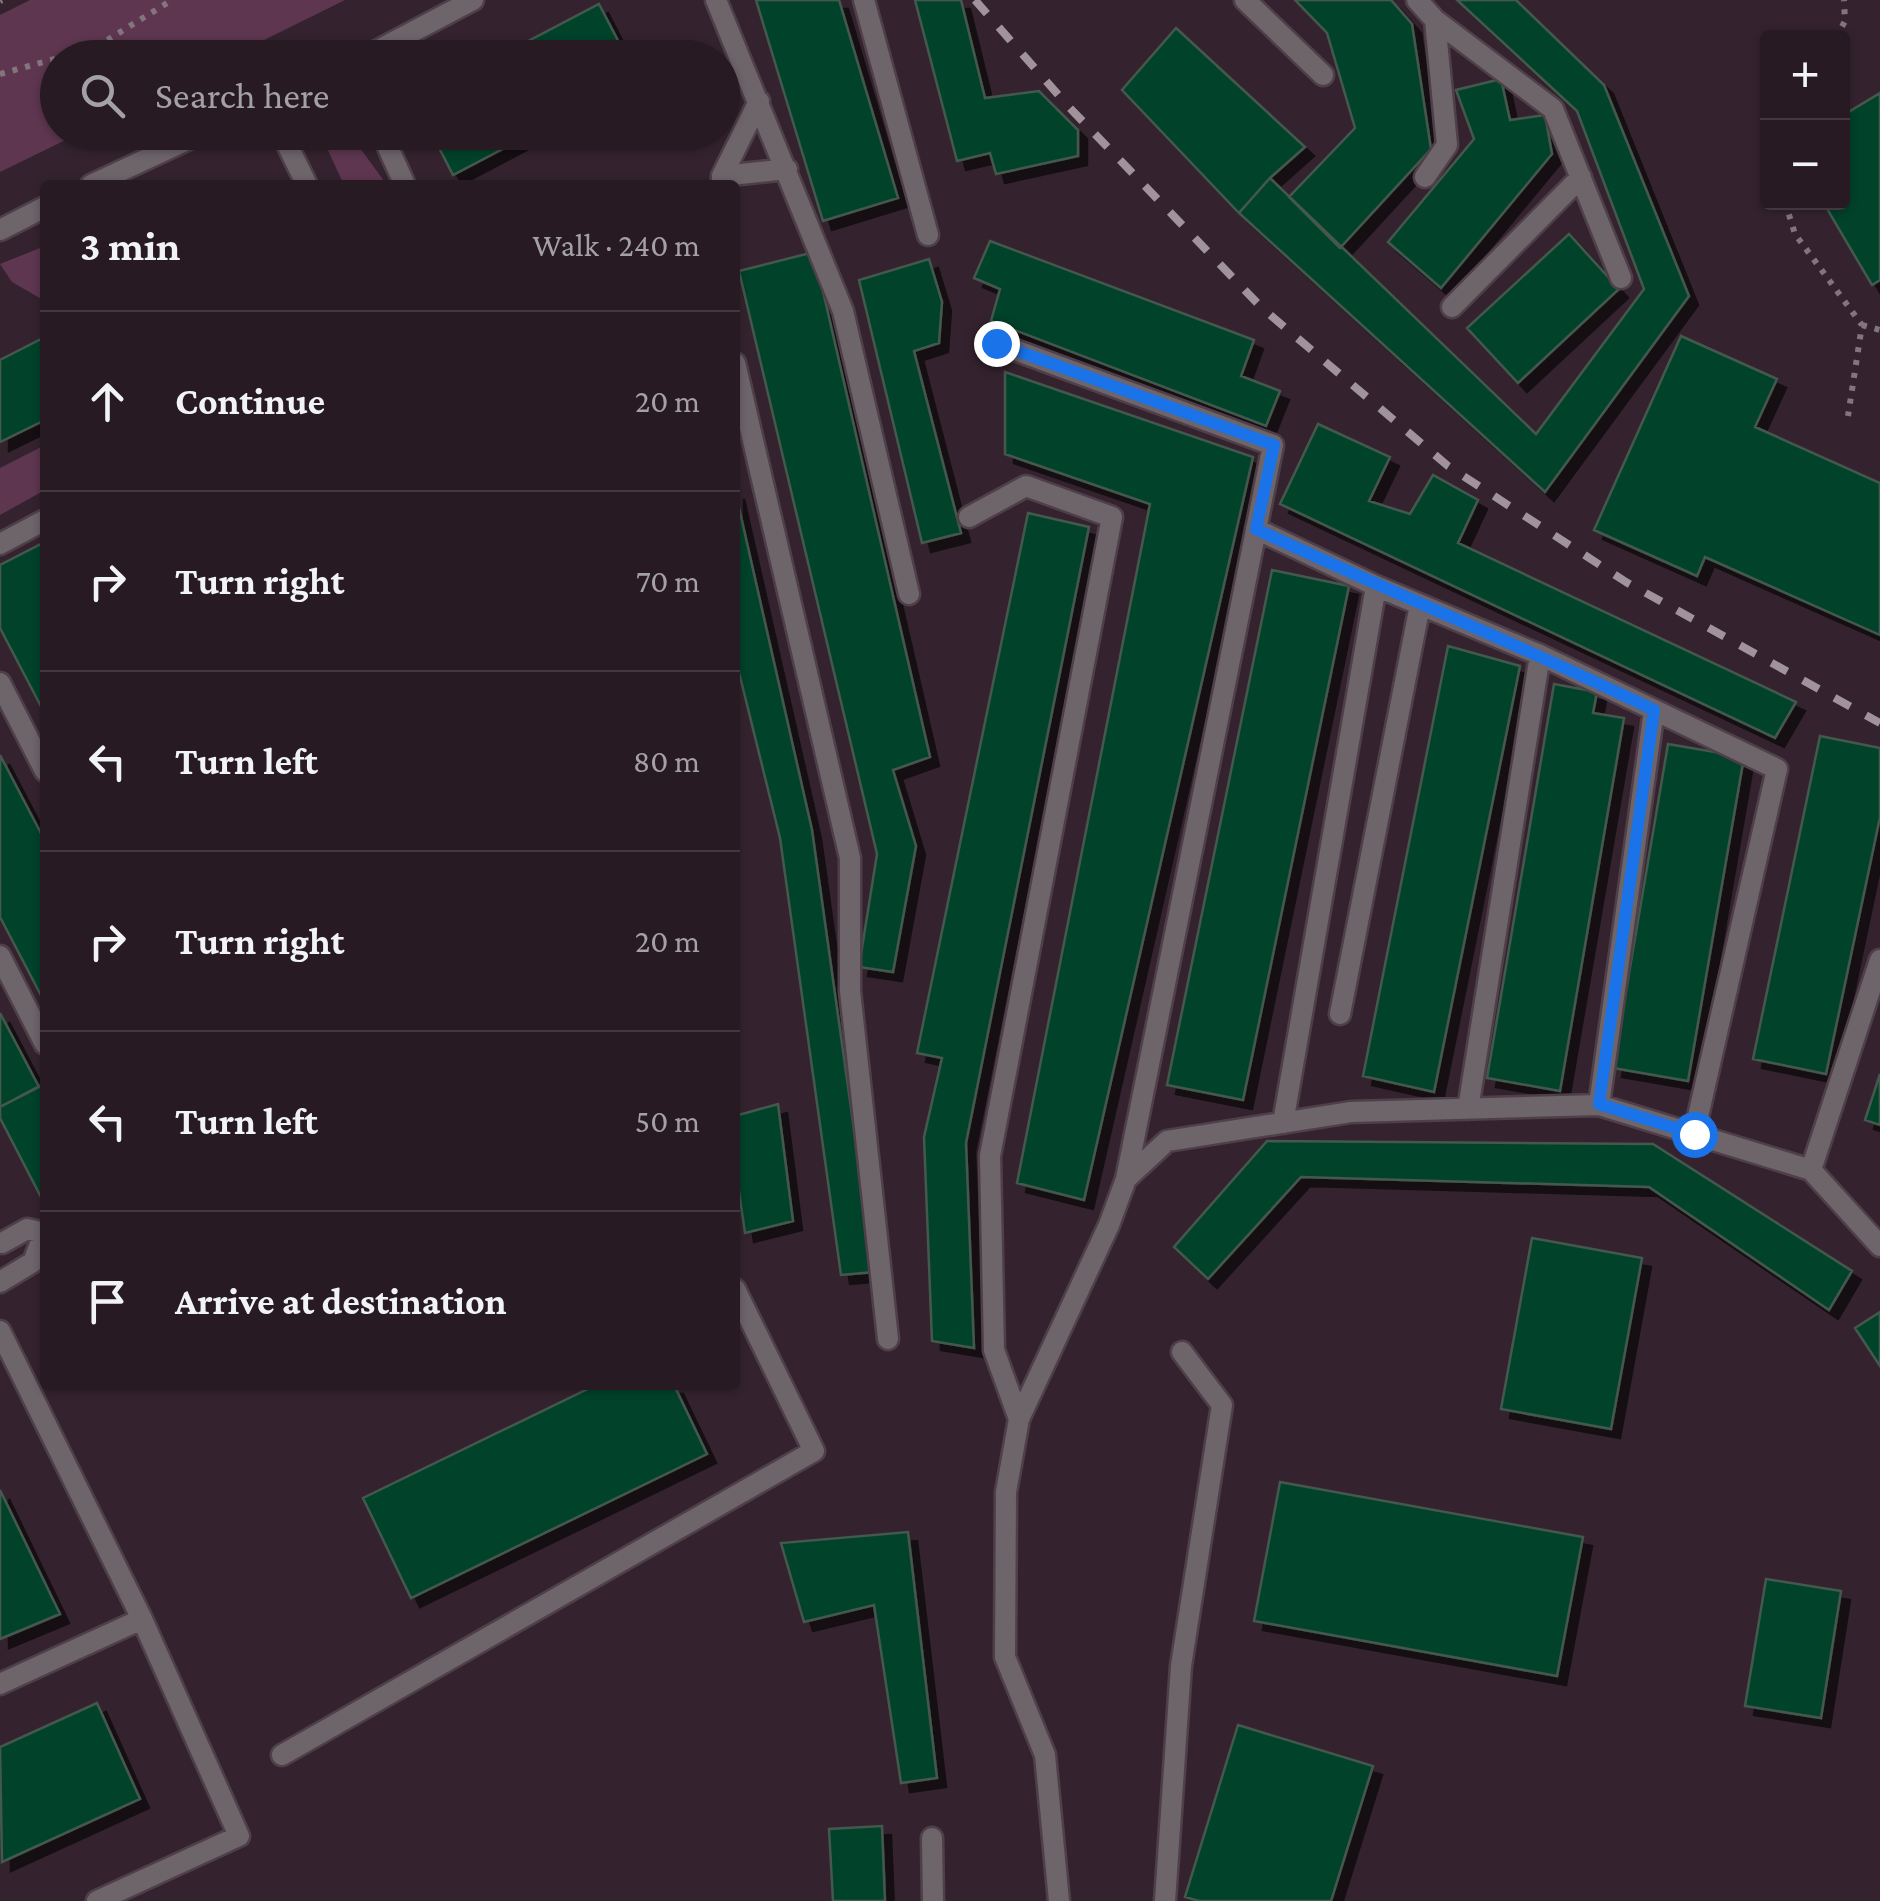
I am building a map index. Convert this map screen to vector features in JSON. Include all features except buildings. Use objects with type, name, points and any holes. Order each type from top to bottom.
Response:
[{"type":"lane","points":[[398,40],[474,0]]},
{"type":"lane","points":[[716,0],[733,40]]},
{"type":"lane","points":[[864,0],[928,235]]},
{"type":"lane","points":[[1246,0],[1323,75]]},
{"type":"lane","points":[[1417,0],[1435,20],[1554,110],[1621,278]]},
{"type":"lane","points":[[1425,177],[1447,145],[1435,20]]},
{"type":"lane","points":[[740,56],[844,311],[909,594]]},
{"type":"lane","points":[[740,142],[759,101]]},
{"type":"lane","points":[[102,180],[166,150]]},
{"type":"lane","points":[[290,150],[305,180]]},
{"type":"lane","points":[[389,150],[404,180]]},
{"type":"lane","points":[[722,180],[736,150]]},
{"type":"lane","points":[[727,180],[787,169]]},
{"type":"lane","points":[[1452,307],[1581,177]]},
{"type":"lane","points":[[0,230],[40,210]]},
{"type":"lane","points":[[996,343],[1274,445],[1126,1179],[1019,1419],[1006,1492],[1006,1657],[1045,1755],[1059,1901]]},
{"type":"lane","points":[[740,385],[850,858],[850,991],[888,1339]]},
{"type":"lane","points":[[970,517],[1026,486],[1112,518],[990,1156],[994,1350],[1019,1419]]},
{"type":"lane","points":[[0,544],[40,523]]},
{"type":"lane","points":[[1256,529],[1376,586],[1540,655],[1776,768],[1694,1134]]},
{"type":"lane","points":[[1283,1122],[1376,586]]},
{"type":"lane","points":[[1340,1014],[1420,605]]},
{"type":"lane","points":[[1468,1109],[1540,655]]},
{"type":"lane","points":[[0,683],[40,761]]},
{"type":"lane","points":[[1599,1104],[1654,710]]},
{"type":"lane","points":[[0,956],[40,1034]]},
{"type":"lane","points":[[1811,1170],[1880,960]]},
{"type":"lane","points":[[1126,1179],[1167,1141],[1283,1122],[1351,1112],[1599,1104],[1811,1170],[1880,1246]]},
{"type":"lane","points":[[2,1243],[27,1230],[40,1231]]},
{"type":"lane","points":[[0,1282],[33,1262],[40,1244]]},
{"type":"lane","points":[[282,1756],[814,1451],[740,1299]]},
{"type":"lane","points":[[0,1330],[142,1619],[240,1836],[98,1901]]},
{"type":"lane","points":[[1165,1901],[1181,1666],[1222,1405],[1182,1352]]},
{"type":"lane","points":[[0,1684],[142,1619]]},
{"type":"lane","points":[[932,1838],[934,1901]]},
{"type":"path","points":[[107,40],[172,0]]},
{"type":"path","points":[[1841,30],[1846,21],[1844,0]]},
{"type":"path","points":[[0,74],[40,63]]},
{"type":"path","points":[[1787,210],[1794,234],[1862,325],[1880,330]]},
{"type":"path","points":[[1848,416],[1862,325]]},
{"type":"shaded area","points":[[30,0],[345,0],[264,40],[40,40],[40,150],[45,150],[0,172],[0,15]]},
{"type":"shaded area","points":[[328,150],[361,150],[383,180],[342,180]]},
{"type":"shaded area","points":[[40,248],[40,298],[12,282],[0,264]]},
{"type":"shaded area","points":[[40,448],[40,493],[0,515],[0,468]]},
{"type":"railway","points":[[975,0],[1068,106],[1262,308],[1448,466],[1626,582],[1880,723]]},
{"type":"route","points":[[996,343],[1274,445],[1256,529],[1654,710],[1599,1104],[1694,1134]]}]
